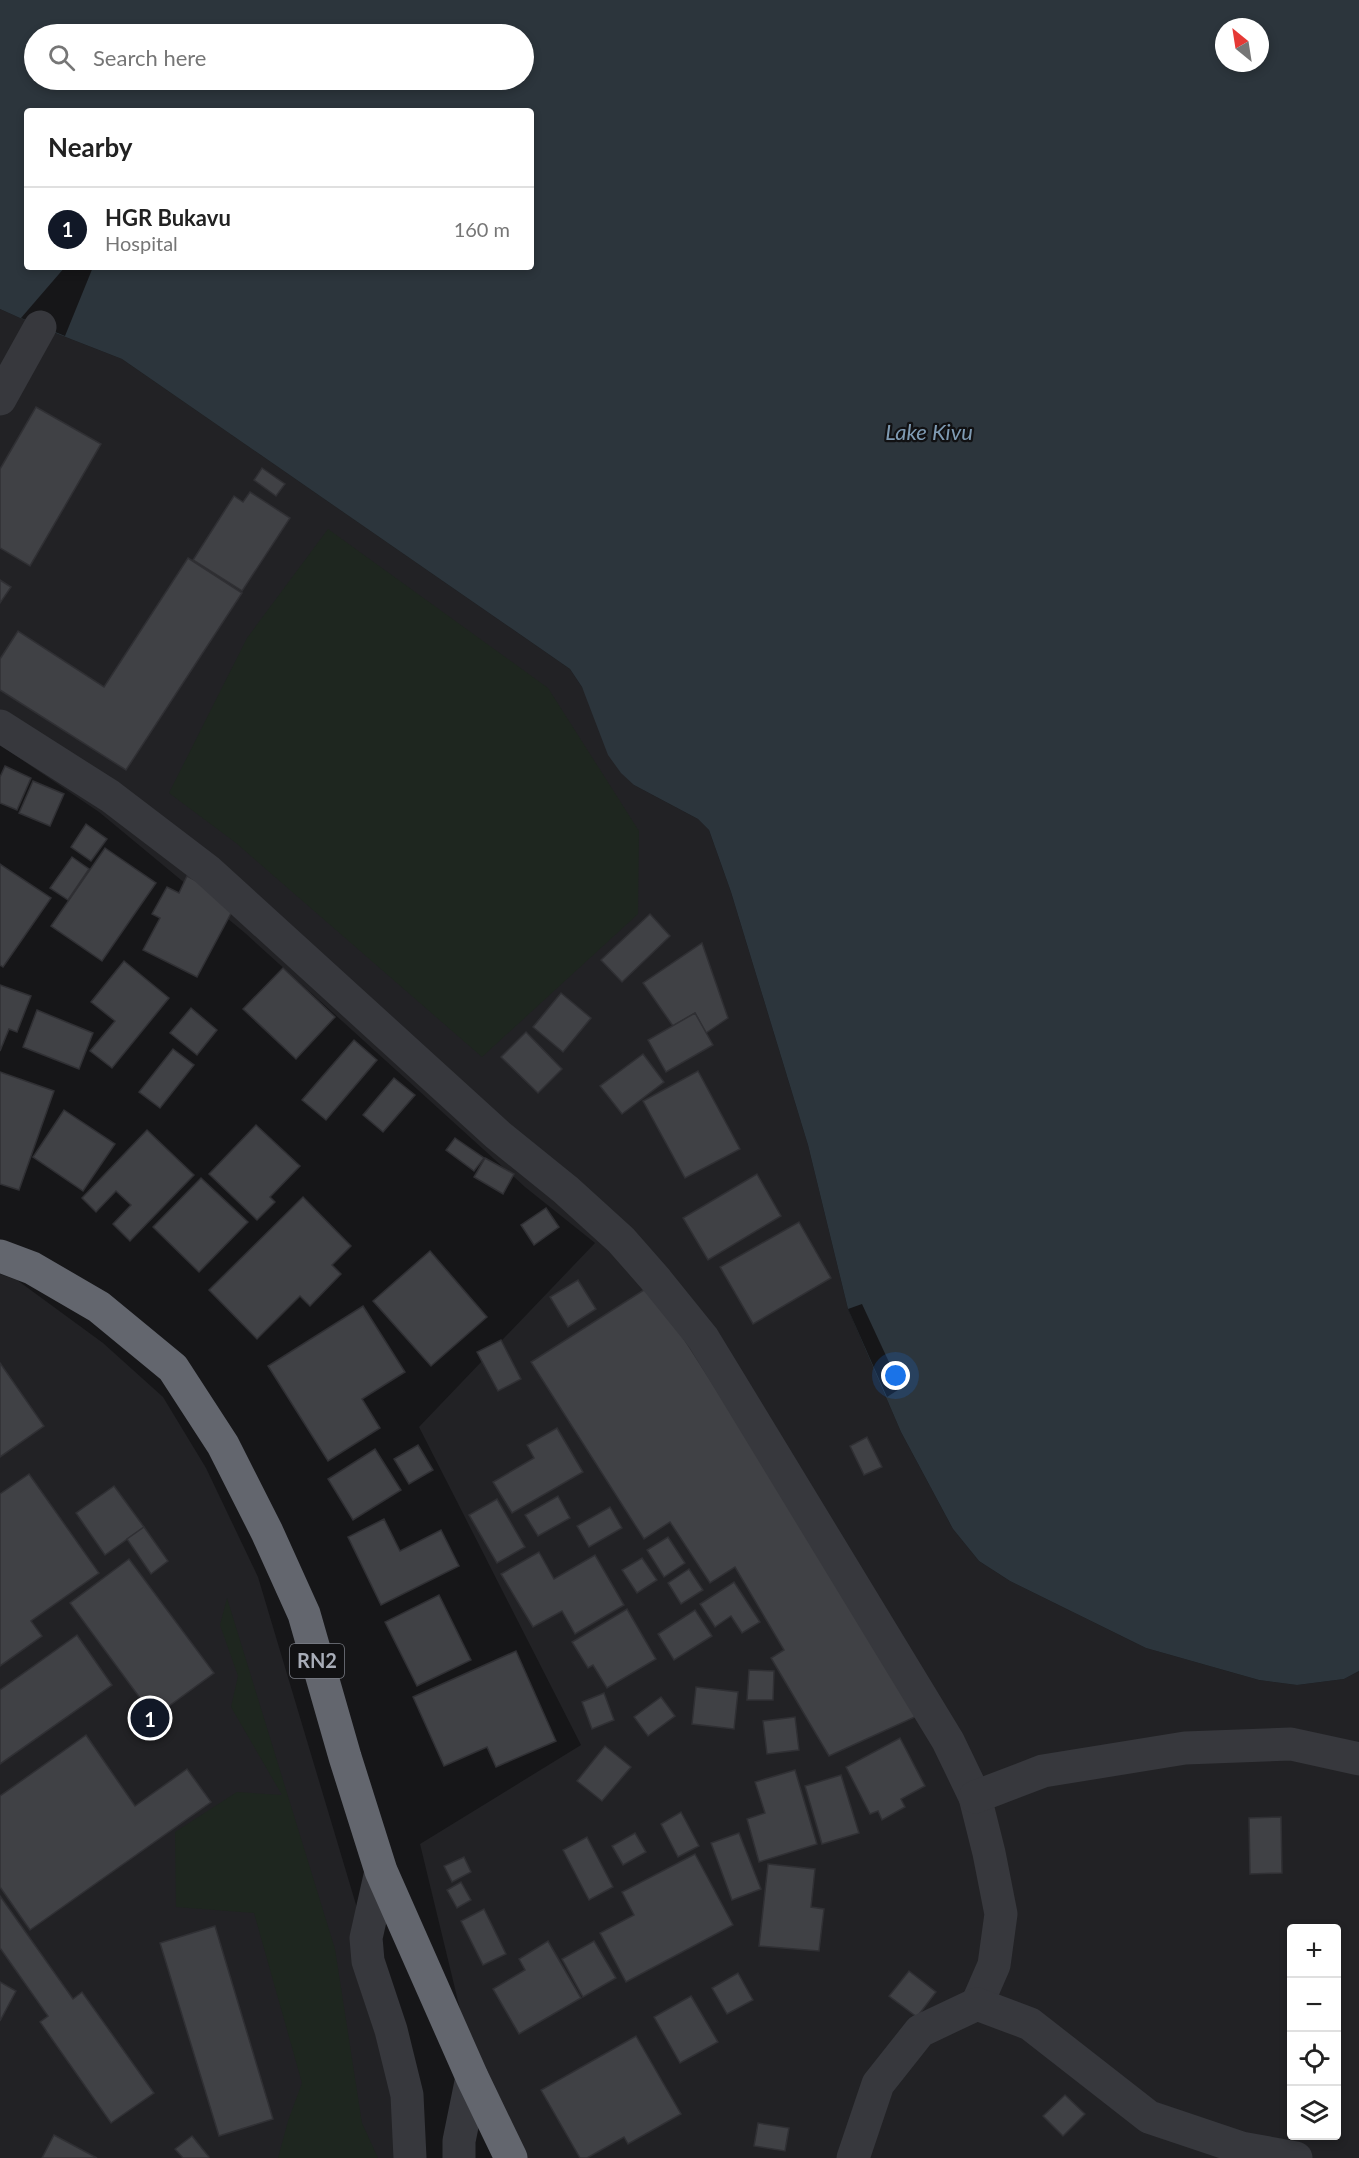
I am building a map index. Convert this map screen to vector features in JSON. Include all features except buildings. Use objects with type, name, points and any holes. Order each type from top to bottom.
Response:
[{"type":"highway","name":"RN2","points":[[0,1256],[32,1268],[99,1307],[173,1368],[223,1445],[267,1532],[304,1614],[345,1757],[381,1870],[472,2077],[511,2158]]},
{"type":"street","points":[[0,399],[40,327]]},
{"type":"street","points":[[0,726],[110,796],[207,870],[498,1135],[566,1190],[621,1240],[703,1338],[948,1741],[975,1797],[989,1852],[1001,1914],[994,1965],[977,2004],[920,2031],[878,2084],[853,2158]]},
{"type":"street","points":[[975,1797],[1043,1771],[1185,1748],[1291,1744],[1359,1759]]},
{"type":"street","points":[[381,1870],[366,1938],[368,1961],[391,2030],[406,2096],[410,2158]]},
{"type":"street","points":[[977,2004],[1030,2024],[1149,2117],[1241,2148],[1296,2158]]},
{"type":"street","points":[[459,2158],[459,2141],[472,2077]]},
{"type":"shaded area","points":[[0,309],[122,359],[570,669],[582,687],[634,785],[698,819],[709,830],[731,892],[808,1145],[848,1309],[901,1432],[953,1529],[979,1561],[1010,1581],[1146,1648],[1259,1680],[1297,1685],[1344,1679],[1359,1671],[1359,2158],[496,2158],[420,1844],[581,1745],[419,1427],[595,1243],[525,1187],[245,933],[99,812],[0,745]]},
{"type":"shaded area","points":[[328,529],[548,688],[639,831],[638,914],[482,1057],[236,843],[169,793],[247,638]]},
{"type":"shaded area","points":[[0,1274],[17,1280],[103,1343],[163,1397],[206,1468],[258,1577],[366,1938],[410,2158],[0,2158]]},
{"type":"shaded area","points":[[227,1598],[335,1949],[362,2123],[378,2158],[278,2158],[302,2083],[254,1913],[176,1907],[175,1832],[237,1792],[282,1795],[231,1707],[238,1676],[220,1625]]},
{"type":"water","name":"Lake Kivu","points":[[0,0],[1359,0],[1359,1671],[1344,1679],[1297,1685],[1259,1680],[1146,1648],[1010,1581],[979,1561],[953,1529],[901,1432],[848,1309],[808,1145],[731,892],[709,830],[698,819],[634,785],[621,773],[608,755],[582,687],[570,669],[122,359],[0,309]]},
{"type":"pier","points":[[62,270],[92,270],[65,336],[21,318]]},
{"type":"pier","points":[[862,1304],[901,1388],[887,1397],[848,1309]]},
{"type":"place","name":"HGR Bukavu","points":[[150,1718]]}]
